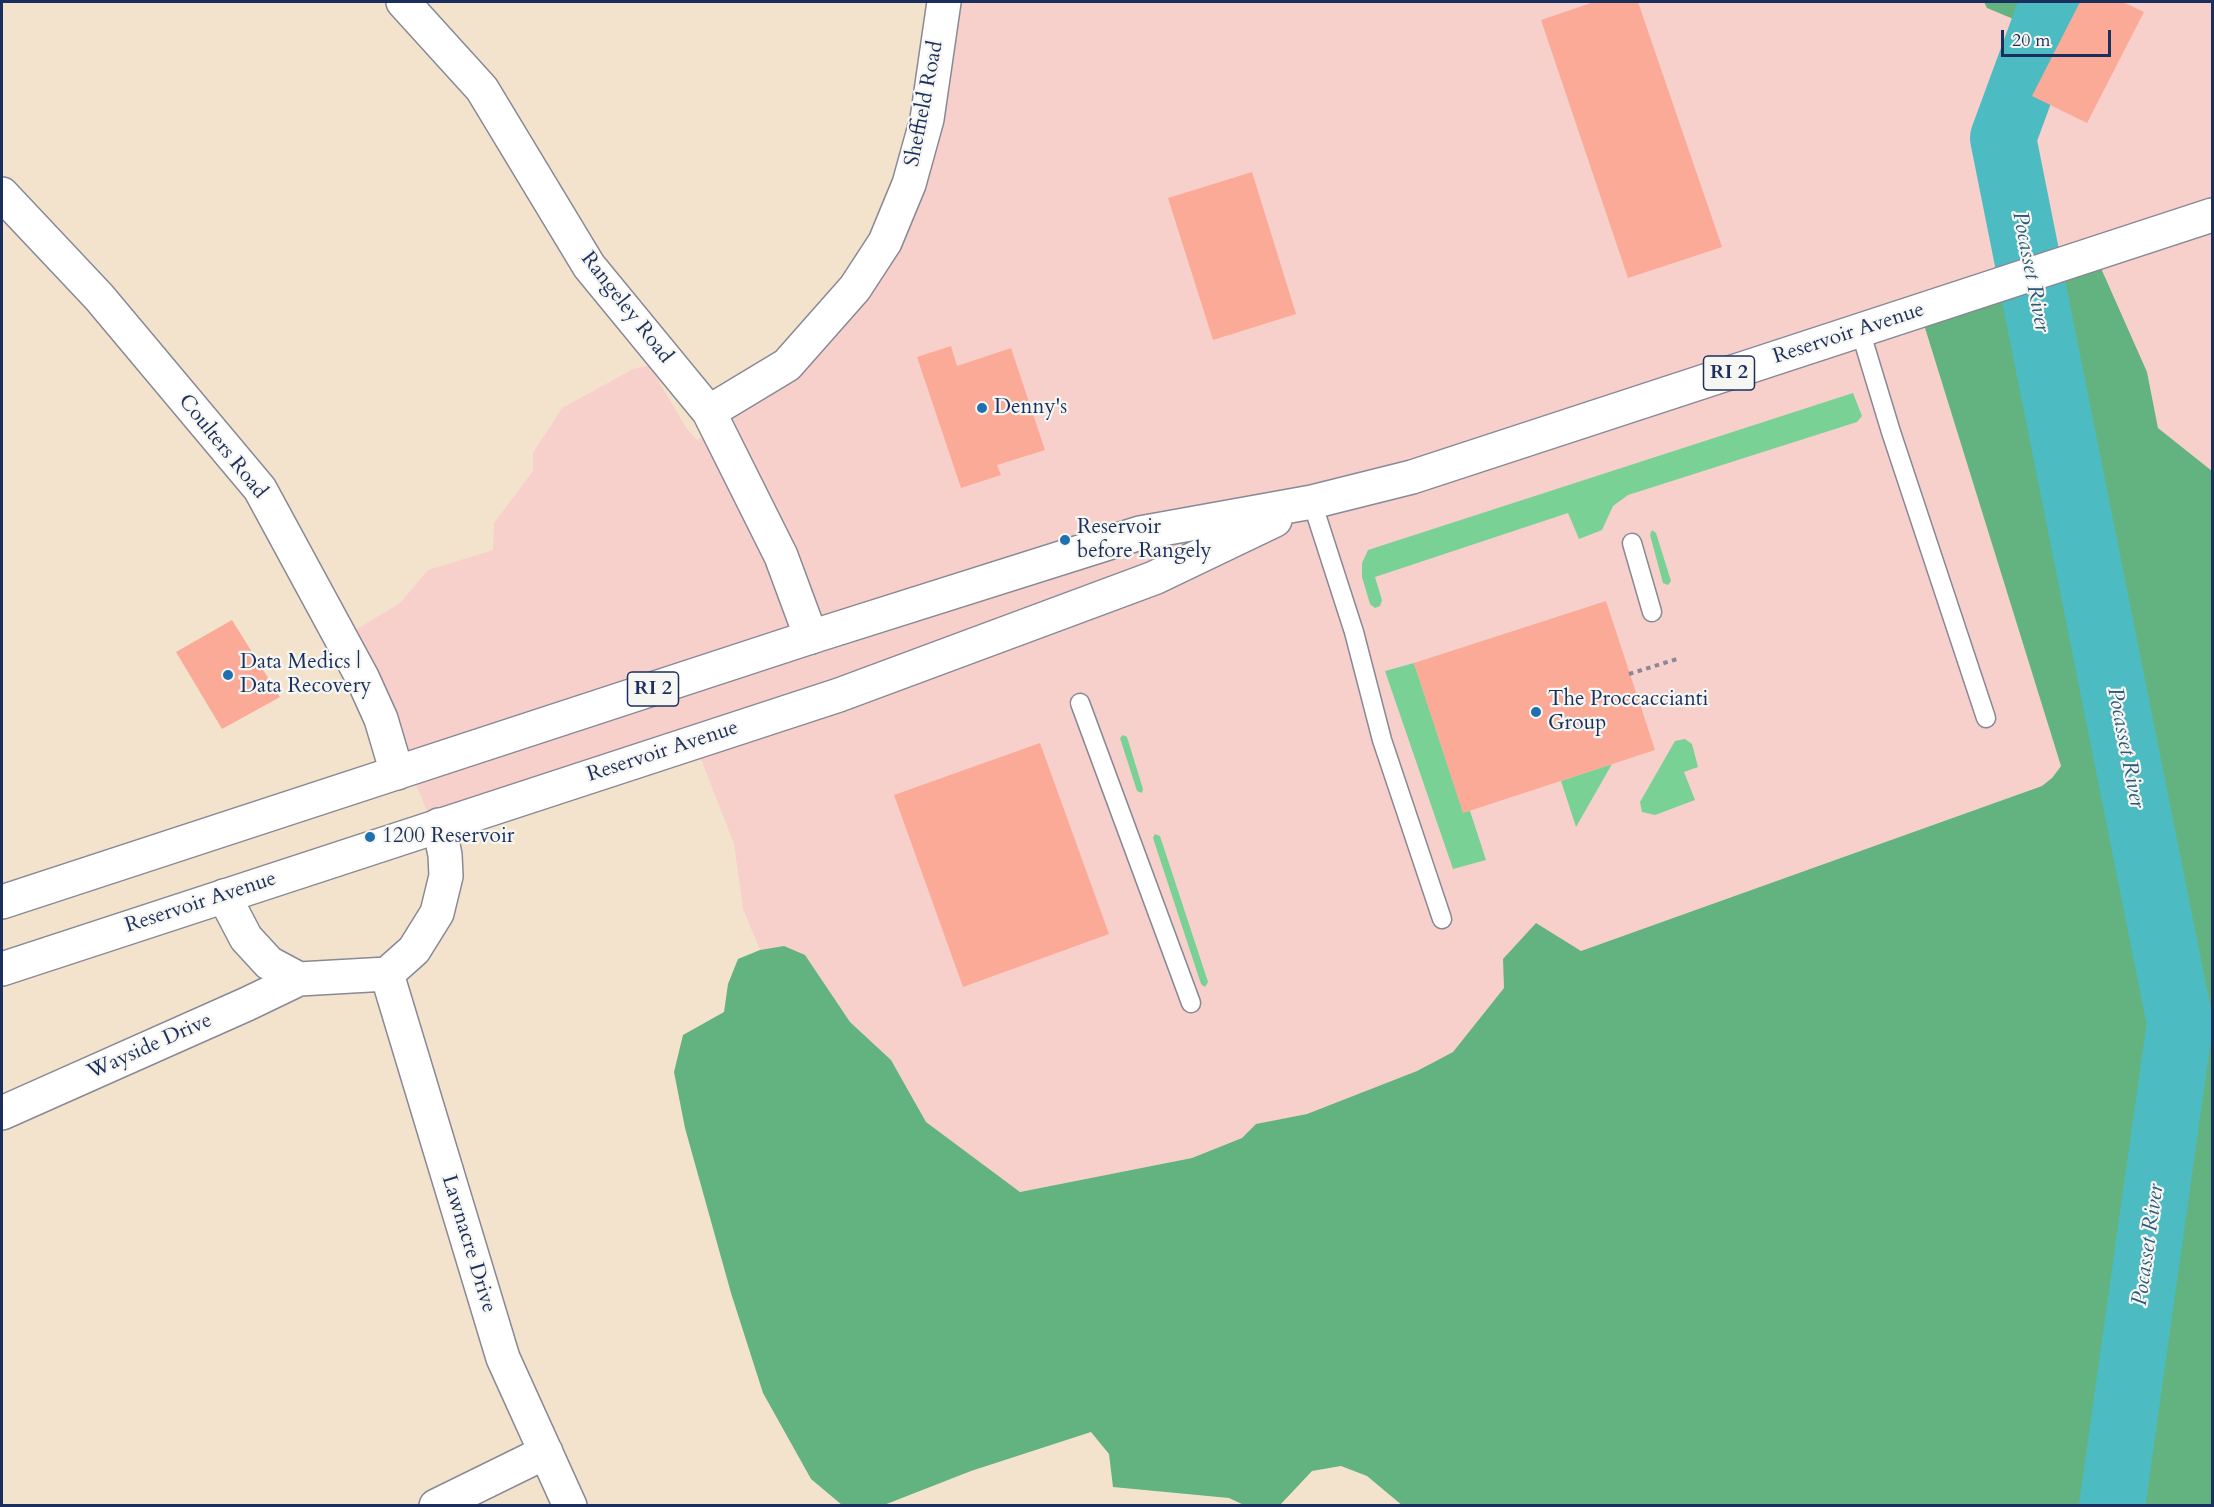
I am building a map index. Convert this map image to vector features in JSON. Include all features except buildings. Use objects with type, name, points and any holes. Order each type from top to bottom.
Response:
[{"type":"main road","name":"Rangeley Road","points":[[403,2],[482,89],[589,266],[709,412],[781,556],[812,637]]},
{"type":"main road","name":"Sheffield Road","points":[[709,412],[787,365],[855,288],[885,242],[909,184],[927,119],[944,2]]},
{"type":"main road","name":"Coulters Road","points":[[2,194],[99,297],[260,489],[362,677],[381,720],[397,773]]},
{"type":"main road","name":"Reservoir Avenue","points":[[2,902],[812,637],[1140,533],[1312,502],[1412,477],[2212,215]]},
{"type":"main road","name":"Reservoir Avenue","points":[[2,969],[839,695],[1154,578],[1312,502]]},
{"type":"main road","points":[[224,896],[246,938],[269,963],[298,979],[387,974],[414,950],[437,914],[446,876],[445,855],[439,825]]},
{"type":"main road","name":"Lawnacre Drive","points":[[387,974],[503,1358],[570,1506]]},
{"type":"main road","name":"Wayside Drive","points":[[2,1113],[298,979]]},
{"type":"main road","points":[[436,1506],[546,1452]]},
{"type":"lane","points":[[1860,330],[1894,442],[1986,718]]},
{"type":"lane","points":[[1312,502],[1354,632],[1382,740],[1442,919]]},
{"type":"lane","points":[[1632,543],[1652,612]]},
{"type":"lane","points":[[1080,703],[1191,1003]]},
{"type":"path","points":[[1629,674],[1677,658]]},
{"type":"shaded area","points":[[948,2],[1984,2],[1987,8],[2023,23],[2035,2],[2212,2],[2212,471],[2158,428],[2147,372],[1923,310],[1925,328],[2061,765],[2052,778],[2042,786],[1581,951],[1503,959],[1505,987],[1453,1052],[1417,1071],[1307,1114],[1257,1124],[1242,1138],[1192,1158],[1020,1192],[926,1122],[891,1060],[850,1022],[805,956],[784,946],[760,950],[743,909],[734,844],[693,739],[430,818],[414,780],[329,646],[400,603],[428,570],[493,550],[494,523],[533,471],[533,453],[562,408],[633,369],[649,365],[687,429],[697,440],[710,434],[891,237]]},
{"type":"green space","points":[[1984,2],[2035,2],[2023,23],[1987,8]]},
{"type":"green space","points":[[2096,257],[2147,372],[2158,428],[2212,471],[2212,1505],[1403,1506],[1367,1476],[1341,1466],[1312,1471],[1280,1505],[1244,1505],[1229,1498],[1113,1487],[1109,1454],[1091,1432],[971,1471],[884,1505],[842,1505],[811,1479],[763,1393],[731,1293],[685,1128],[674,1072],[683,1035],[724,1012],[728,984],[738,959],[760,950],[784,946],[805,955],[850,1022],[891,1060],[926,1122],[1020,1192],[1192,1158],[1242,1138],[1256,1124],[1307,1114],[1417,1071],[1453,1052],[1504,988],[1503,959],[1536,923],[1581,951],[2042,786],[2061,766],[1925,328],[1923,310]]},
{"type":"green space","points":[[1853,393],[1862,416],[1857,422],[1628,495],[1613,506],[1602,530],[1579,539],[1568,513],[1375,577],[1382,600],[1380,606],[1375,608],[1370,604],[1362,577],[1362,563],[1368,550]]},
{"type":"green space","points":[[1652,530],[1656,533],[1671,581],[1668,585],[1663,583],[1650,535]]},
{"type":"green space","points":[[1414,663],[1463,812],[1470,811],[1486,860],[1453,869],[1385,671]]},
{"type":"green space","points":[[1123,735],[1127,737],[1143,789],[1142,793],[1137,791],[1120,738]]},
{"type":"green space","points":[[1685,739],[1692,744],[1698,767],[1684,772],[1695,800],[1655,815],[1642,812],[1640,802],[1675,741]]},
{"type":"green space","points":[[1612,764],[1576,827],[1561,781]]},
{"type":"green space","points":[[1155,834],[1160,836],[1208,982],[1205,987],[1201,984],[1153,838]]},
{"type":"waterway","name":"Pocasset River","points":[[2053,2],[2003,138],[2180,1023],[2112,1506]]},
{"type":"place","name":"Denny's","points":[[982,408]]},
{"type":"place","name":"Reservoir before Rangely","points":[[1065,540]]},
{"type":"place","name":"Data Medics | Data Recovery","points":[[228,675]]},
{"type":"place","name":"The Proccaccianti Group","points":[[1536,712]]},
{"type":"place","name":"1200 Reservoir","points":[[370,837]]}]
